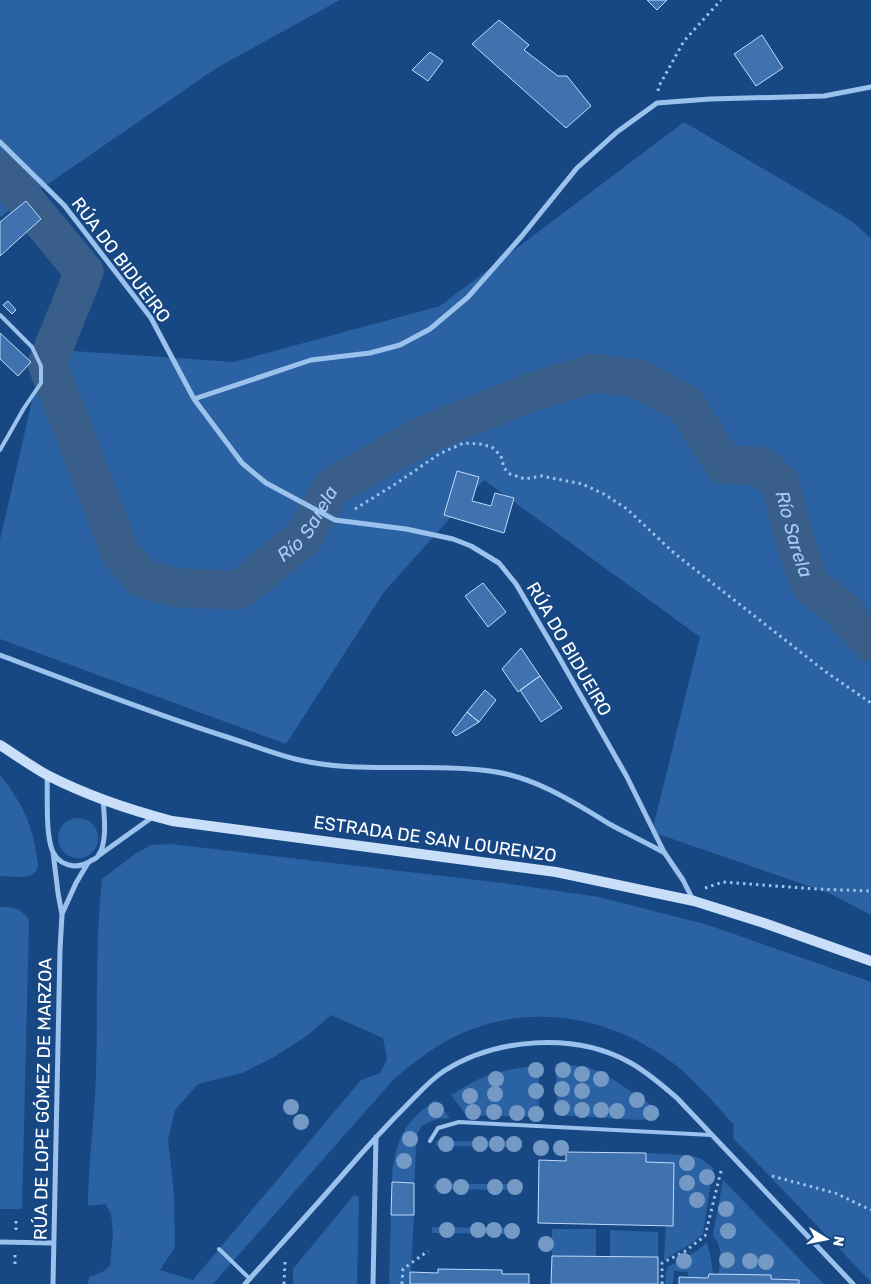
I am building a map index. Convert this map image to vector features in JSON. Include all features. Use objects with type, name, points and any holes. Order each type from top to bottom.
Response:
[{"type":"street","points":[[194,399],[311,360],[370,353],[400,345],[430,329],[468,297],[521,237],[577,168],[617,132],[657,103],[710,99],[824,96],[871,87]]},
{"type":"street","name":"RÚA DO BIDUEIRO","points":[[0,142],[64,205],[151,318],[194,399],[242,463],[266,483],[335,520],[406,529],[453,539],[471,546],[498,563],[516,584],[560,659],[627,777],[664,852],[694,902]]},
{"type":"street","points":[[0,655],[194,727],[295,759],[347,767],[443,767],[492,771],[517,777],[570,800],[664,852]]},
{"type":"street","name":"ESTRADA DE SAN LOURENZO","points":[[0,745],[47,775],[72,787],[172,821],[556,872],[694,902],[764,923],[871,961]]},
{"type":"street","name":"RÚA DE LOPE GÓMEZ DE MARZOA","points":[[47,775],[48,830],[62,915],[53,1284]]},
{"type":"street","points":[[98,856],[104,837],[103,799]]},
{"type":"street","name":"RÚA DE LOPE GÓMEZ DE MARZOA","points":[[62,915],[76,883],[88,863],[154,816]]},
{"type":"street","points":[[53,852],[60,861],[68,865],[77,866],[88,863]]},
{"type":"street","points":[[245,1284],[376,1136],[428,1084],[443,1072],[463,1060],[486,1051],[532,1043],[569,1043],[606,1052],[628,1061],[677,1098],[853,1284]]},
{"type":"street","points":[[373,1284],[376,1136]]},
{"type":"street","points":[[0,1242],[54,1243]]},
{"type":"lane","points":[[0,315],[32,347],[41,366],[41,383],[0,450]]},
{"type":"lane","points":[[430,1141],[438,1128],[459,1122],[711,1135]]},
{"type":"lane","points":[[219,1249],[250,1279]]},
{"type":"path","points":[[657,103],[659,86],[684,41],[721,0]]},
{"type":"path","points":[[335,520],[352,512],[438,454],[464,444],[480,444],[492,447],[502,456],[504,468],[510,474],[525,479],[542,476],[582,484],[604,494],[628,509],[674,554],[826,672],[871,703]]},
{"type":"path","points":[[694,902],[706,887],[723,882],[871,891]]},
{"type":"path","points":[[662,1284],[662,1263],[684,1252],[705,1236],[722,1167]]},
{"type":"path","points":[[772,1176],[835,1192],[871,1210]]},
{"type":"path","points":[[16,1216],[16,1230]]},
{"type":"path","points":[[402,1284],[403,1269],[428,1251]]},
{"type":"path","points":[[15,1254],[15,1267]]},
{"type":"path","points":[[284,1284],[285,1262]]},
{"type":"shaded area","points":[[0,0],[340,0],[218,67],[0,217]]},
{"type":"shaded area","points":[[684,122],[850,220],[871,238],[871,915],[829,893],[652,832],[700,637],[484,480],[384,592],[286,744],[0,639],[0,540],[44,349],[234,362],[440,306]]},
{"type":"shaded area","points":[[0,775],[19,802],[32,833],[38,864],[37,870],[29,876],[0,876]]},
{"type":"shaded area","points":[[78,818],[89,821],[95,827],[98,838],[95,849],[89,855],[78,858],[67,855],[61,849],[58,838],[61,827],[67,821]]},
{"type":"shaded area","points":[[171,844],[503,883],[599,897],[708,925],[871,982],[871,1282],[733,1138],[734,1125],[676,1065],[642,1043],[618,1032],[592,1023],[566,1018],[539,1017],[486,1024],[451,1038],[417,1060],[394,1079],[213,1284],[88,1284],[89,1277],[104,1271],[110,1266],[113,1232],[111,1214],[106,1204],[88,1206],[97,1049],[98,952],[102,879],[135,854],[151,845]],"holes":[[[331,1015],[383,1038],[387,1059],[380,1073],[361,1080],[193,1280],[160,1270],[175,1247],[174,1194],[168,1140],[175,1110],[198,1084],[242,1073],[274,1057],[308,1035]]]},
{"type":"shaded area","points":[[0,907],[17,909],[29,920],[22,1209],[0,1209]]},
{"type":"shaded area","points":[[556,1064],[587,1067],[602,1072],[659,1110],[660,1115],[657,1118],[640,1120],[557,1115]]},
{"type":"shaded area","points":[[539,1066],[539,1117],[466,1115],[451,1095],[476,1081],[494,1074],[516,1068]]},
{"type":"shaded area","points":[[435,1100],[450,1118],[437,1119],[427,1123],[421,1127],[417,1134],[414,1183],[392,1182],[393,1164],[404,1132],[416,1115]]},
{"type":"shaded area","points":[[436,1141],[522,1142],[522,1147],[436,1146]]},
{"type":"shaded area","points":[[646,1153],[688,1155],[700,1158],[713,1168],[703,1234],[664,1260],[666,1226],[673,1226],[674,1163],[646,1162]]},
{"type":"shaded area","points":[[723,1180],[824,1284],[799,1284],[799,1280],[718,1275],[720,1254],[713,1235]]},
{"type":"shaded area","points":[[434,1184],[520,1184],[520,1190],[434,1189]]},
{"type":"shaded area","points":[[354,1195],[359,1198],[357,1284],[293,1284],[293,1269]]},
{"type":"shaded area","points":[[391,1215],[414,1215],[410,1284],[389,1284]]},
{"type":"shaded area","points":[[432,1227],[518,1228],[518,1234],[432,1233]]},
{"type":"shaded area","points":[[552,1229],[596,1229],[596,1256],[552,1256]]},
{"type":"shaded area","points":[[610,1230],[658,1232],[658,1257],[610,1257]]},
{"type":"shaded area","points":[[707,1242],[713,1274],[709,1274],[708,1278],[688,1278],[688,1272],[674,1271],[673,1284],[665,1284],[667,1267],[693,1253]]},
{"type":"building","points":[[647,0],[667,0],[657,10]]},
{"type":"building","points":[[499,20],[529,45],[524,50],[558,76],[567,76],[591,106],[566,128],[472,44]]},
{"type":"building","points":[[762,35],[783,68],[756,86],[734,54]]},
{"type":"building","points":[[430,52],[443,61],[428,81],[412,70]]},
{"type":"building","points":[[26,201],[41,219],[0,256],[0,222]]},
{"type":"building","points":[[8,301],[16,310],[12,314],[3,305]]},
{"type":"building","points":[[0,333],[31,362],[18,376],[0,359]]},
{"type":"building","points":[[457,471],[479,477],[472,501],[491,506],[495,493],[514,498],[504,533],[444,515]]},
{"type":"building","points":[[483,583],[506,612],[488,627],[465,596]]},
{"type":"building","points":[[521,648],[540,676],[518,692],[502,669]]},
{"type":"building","points":[[540,676],[562,708],[541,722],[520,690]]},
{"type":"building","points":[[485,690],[496,700],[479,722],[467,712]]},
{"type":"building","points":[[467,712],[479,722],[456,736],[452,732]]},
{"type":"building","points":[[566,1152],[646,1153],[646,1162],[674,1163],[673,1226],[538,1223],[539,1160],[566,1161]]},
{"type":"building","points":[[392,1182],[414,1183],[414,1215],[391,1215]]},
{"type":"building","points":[[552,1256],[658,1257],[658,1284],[551,1284]]},
{"type":"building","points":[[438,1269],[502,1270],[502,1274],[529,1274],[529,1284],[410,1284],[410,1272],[438,1273]]},
{"type":"building","points":[[709,1274],[771,1275],[771,1279],[799,1280],[799,1284],[679,1284],[679,1277],[708,1278]]},
{"type":"waterway","name":"Río Sarela","points":[[0,170],[84,272],[47,364],[120,553],[142,578],[178,588],[239,590],[303,538],[333,486],[424,435],[529,393],[592,373],[639,379],[685,404],[724,464],[762,467],[780,483],[798,551],[810,584],[840,608],[871,642]]}]
